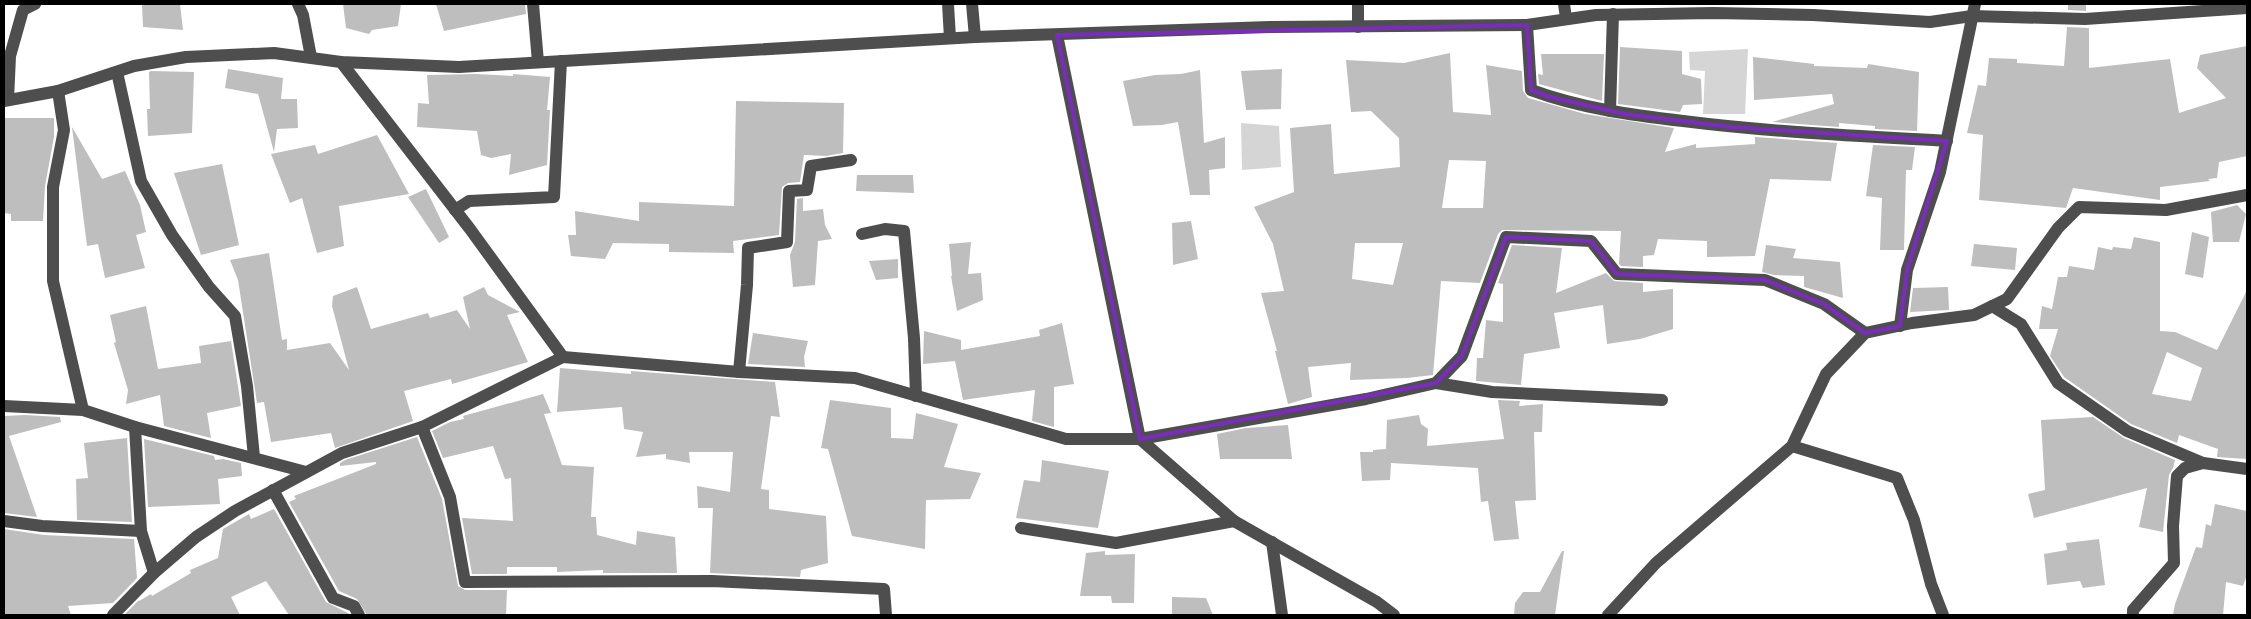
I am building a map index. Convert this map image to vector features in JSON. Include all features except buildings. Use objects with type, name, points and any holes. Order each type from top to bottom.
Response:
[{"type":"street","points":[[35,4],[23,10],[10,56],[6,101],[58,91],[134,66],[186,58],[274,53],[342,62],[459,67],[975,37],[1358,27],[1527,25],[1566,18],[1613,14],[1804,14],[1930,22],[1974,10],[2085,19],[2197,8],[2247,8]]},
{"type":"street","points":[[298,4],[303,15],[311,58]]},
{"type":"street","points":[[533,4],[538,62]]},
{"type":"street","points":[[948,4],[950,38]]},
{"type":"street","points":[[972,4],[975,37]]},
{"type":"street","points":[[1358,4],[1358,27]]},
{"type":"street","points":[[1564,4],[1566,18]]},
{"type":"street","points":[[1900,326],[1907,270],[1940,172],[1974,10]]},
{"type":"street","points":[[1610,111],[1613,14]]},
{"type":"street","points":[[1527,25],[1531,90],[1550,97],[1610,111],[1731,127],[1947,141]]},
{"type":"street","points":[[1057,35],[1140,439],[1234,521],[1377,602],[1394,615]]},
{"type":"street","points":[[455,210],[469,201],[554,197],[561,61]]},
{"type":"street","points":[[342,62],[455,210],[563,358]]},
{"type":"street","points":[[118,72],[141,181],[172,235],[209,288],[235,316],[248,386],[254,457]]},
{"type":"street","points":[[58,91],[64,130],[53,187],[53,281],[82,410]]},
{"type":"street","points":[[739,372],[747,285],[748,248],[787,242],[789,191],[807,190],[811,166],[851,160]]},
{"type":"street","points":[[1608,615],[1656,563],[1792,446],[1826,374],[1865,333],[1974,315],[2007,299],[2058,228],[2079,207],[2166,210],[2247,196]]},
{"type":"street","points":[[862,234],[885,229],[904,231],[914,338],[916,396]]},
{"type":"street","points":[[1436,383],[1462,356],[1506,237],[1591,241],[1618,274],[1766,280],[1824,304],[1865,333]]},
{"type":"street","points":[[1992,306],[2020,324],[2058,383],[2127,431],[2203,463],[2247,469]]},
{"type":"street","points":[[113,615],[154,573],[196,537],[273,490],[342,453],[422,426],[563,358],[739,372],[855,378],[1066,440],[1140,439],[1366,399],[1436,383],[1492,392],[1662,400]]},
{"type":"street","points":[[4,406],[82,410],[135,427],[306,472]]},
{"type":"street","points":[[422,426],[450,497],[465,582],[712,581],[884,588],[886,615]]},
{"type":"street","points":[[135,427],[141,531],[154,573]]},
{"type":"street","points":[[1792,446],[1897,478],[1914,520],[1931,584],[1943,615]]},
{"type":"street","points":[[2133,615],[2133,610],[2174,563],[2172,526],[2177,476],[2185,468],[2203,463]]},
{"type":"street","points":[[273,490],[333,598],[354,606],[359,615]]},
{"type":"street","points":[[4,521],[42,526],[141,531]]},
{"type":"street","points":[[1021,528],[1116,543],[1234,521]]},
{"type":"street","points":[[1272,542],[1282,615]]},
{"type":"highlighted area","points":[[1527,25],[1531,90],[1550,97],[1625,114],[1731,127],[1947,141],[1907,270],[1900,326],[1865,333],[1824,304],[1765,280],[1617,274],[1591,241],[1506,237],[1462,356],[1436,383],[1140,439],[1057,35]]},
{"type":"shaded area","points":[[1748,49],[1745,114],[1703,114],[1705,71],[1690,70],[1689,52]]},
{"type":"shaded area","points":[[1241,123],[1279,126],[1281,167],[1242,170]]}]
